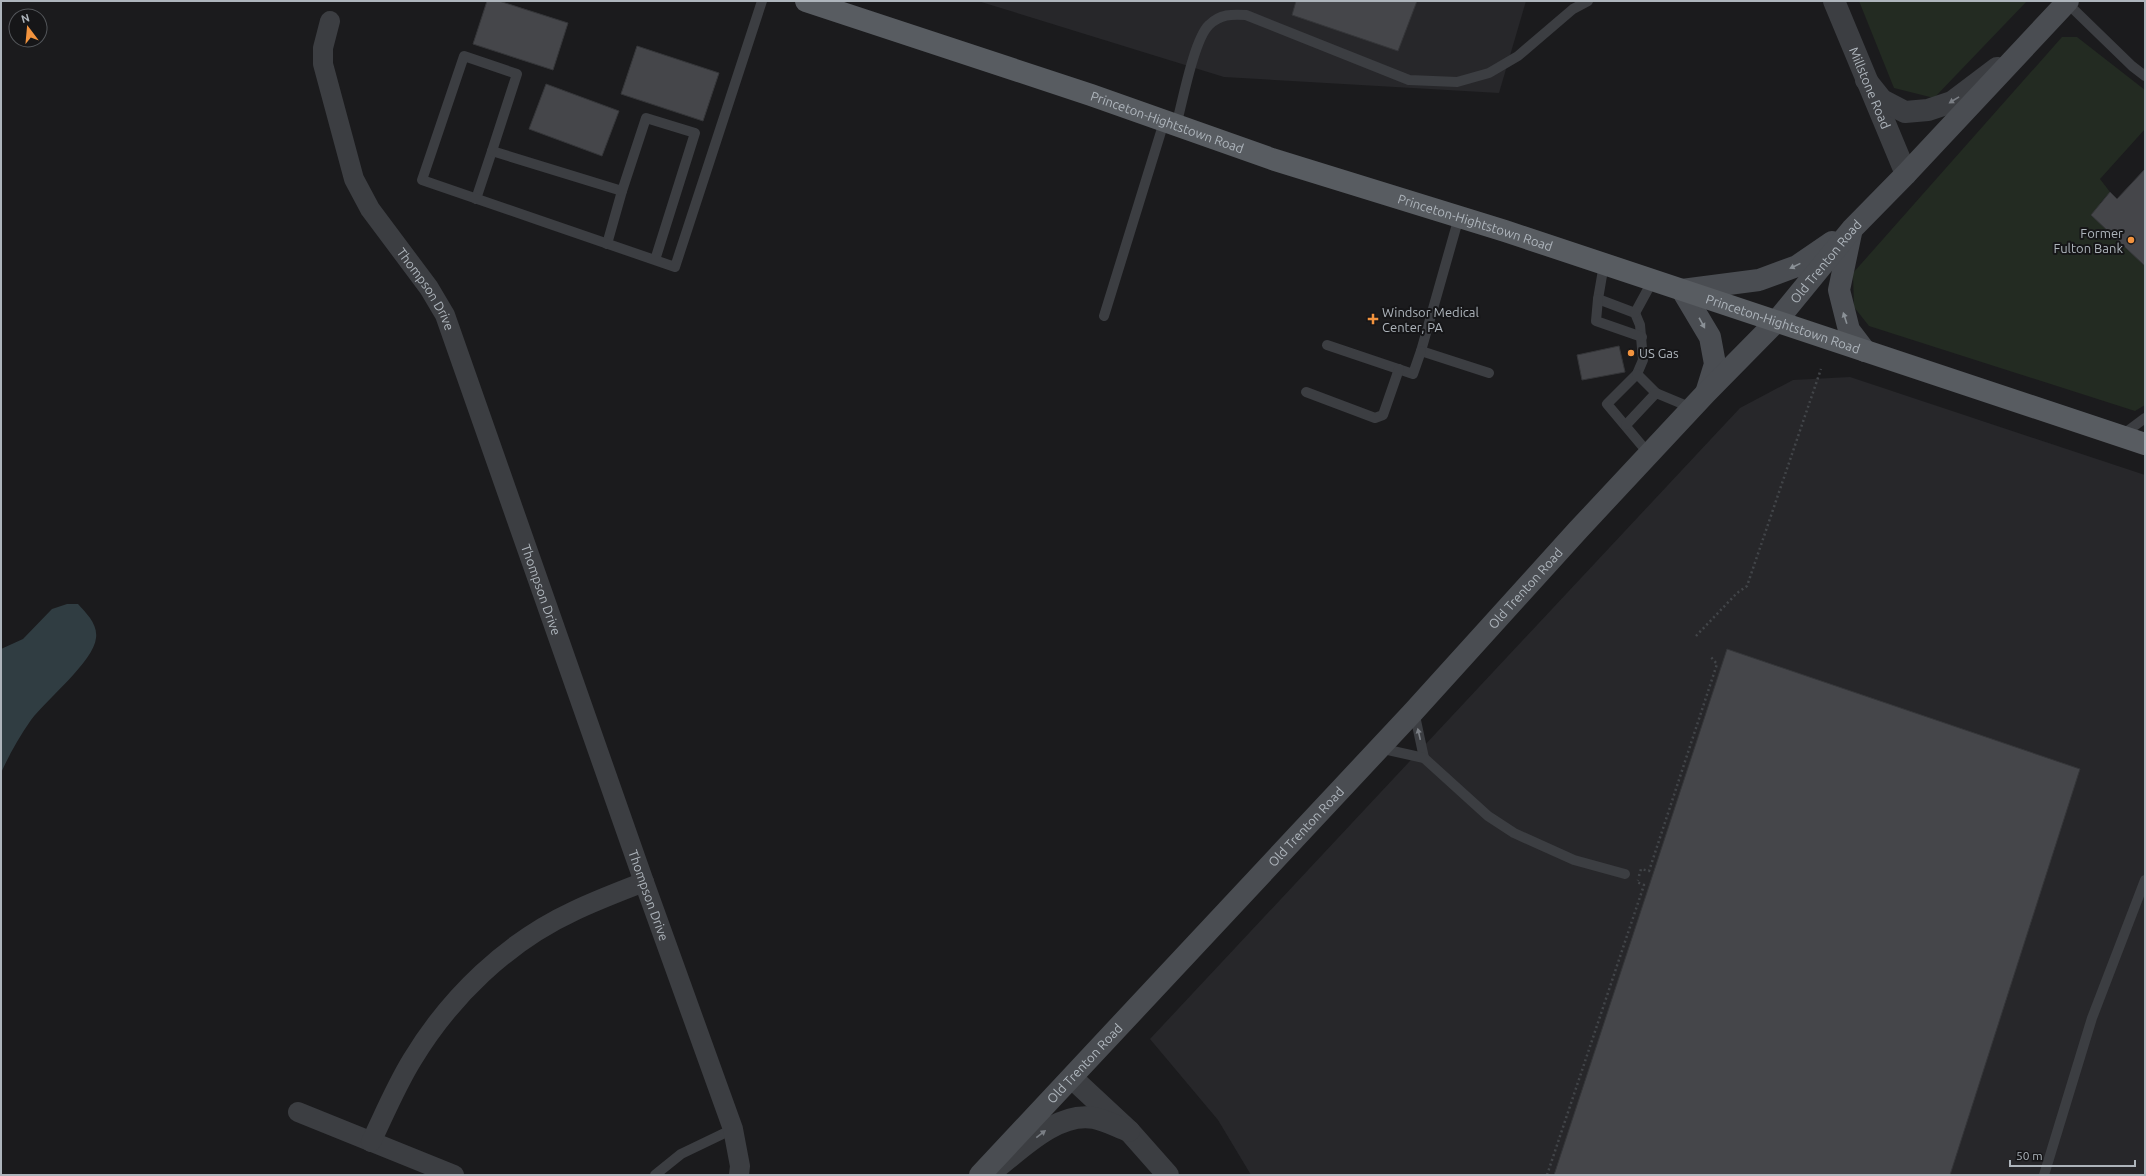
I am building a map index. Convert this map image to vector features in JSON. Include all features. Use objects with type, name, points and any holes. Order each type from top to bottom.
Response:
[{"type":"main road","name":"Princeton-Hightstown Road","points":[[806,1],[1091,95],[1272,159],[1604,264],[1775,323],[1865,351],[2145,444]]},
{"type":"main road","name":"Old Trenton Road","points":[[980,1175],[1414,711],[1699,400],[1775,323],[1852,229],[1906,174],[2067,2]]},
{"type":"main road","points":[[1699,400],[1715,364],[1710,337],[1682,290],[1759,280],[1790,268],[1852,229]]},
{"type":"main road","points":[[1852,229],[1839,290],[1841,304],[1849,330],[1865,351]]},
{"type":"street","name":"Millstone Road","points":[[1834,1],[1906,174]]},
{"type":"street","name":"Thompson Drive","points":[[330,21],[323,48],[323,64],[354,179],[370,209],[429,288],[445,315],[644,882],[733,1129],[740,1166],[738,1175]]},
{"type":"street","points":[[1866,80],[1882,100],[1905,112],[1928,110],[1952,102],[2030,43]]},
{"type":"street","points":[[371,1142],[412,1060],[449,1007],[482,973],[525,939],[573,911],[644,882]]},
{"type":"street","points":[[1072,1078],[1129,1131],[1168,1175]]},
{"type":"street","points":[[298,1112],[454,1175]]},
{"type":"street","points":[[988,1175],[1049,1128],[1069,1118],[1094,1118],[1129,1131]]},
{"type":"lane","points":[[476,199],[517,74],[464,56],[422,180],[476,199],[675,267],[762,1]]},
{"type":"lane","points":[[1104,316],[1198,42],[1208,25],[1226,14],[1246,15],[1410,80],[1457,82],[1489,73],[1518,56],[1573,9],[1588,1]]},
{"type":"lane","points":[[2067,2],[2132,66],[2145,76]]},
{"type":"lane","points":[[607,244],[622,191],[646,118],[695,134],[655,260]]},
{"type":"lane","points":[[492,151],[622,191]]},
{"type":"lane","points":[[1327,345],[1413,374],[1421,351],[1459,217]]},
{"type":"lane","points":[[1604,264],[1596,321],[1642,337]]},
{"type":"lane","points":[[1635,313],[1653,280]]},
{"type":"lane","points":[[1598,299],[1635,313],[1640,325],[1643,360],[1637,374],[1607,404],[1649,454]]},
{"type":"lane","points":[[1421,351],[1489,373]]},
{"type":"lane","points":[[1306,392],[1375,418],[1383,415],[1399,369]]},
{"type":"lane","points":[[1637,374],[1656,393],[1699,400]]},
{"type":"lane","points":[[1626,425],[1656,393]]},
{"type":"lane","points":[[2121,436],[2145,418]]},
{"type":"lane","points":[[1414,711],[1424,758]]},
{"type":"lane","points":[[1379,748],[1424,758],[1488,816],[1514,833],[1574,860],[1625,874]]},
{"type":"lane","points":[[2044,1175],[2092,1018],[2145,880]]},
{"type":"lane","points":[[656,1175],[681,1154],[733,1129]]},
{"type":"path","points":[[1696,636],[1737,593],[1747,586],[1821,369]]},
{"type":"path","points":[[1547,1175],[1644,885],[1637,882],[1641,869],[1649,871],[1717,664],[1710,656]]},
{"type":"shaded area","points":[[978,1],[1526,1],[1499,93],[1224,77]]},
{"type":"shaded area","points":[[1859,1],[2027,1],[1934,98],[1894,88]]},
{"type":"shaded area","points":[[2062,37],[2077,37],[2145,90],[2145,129],[2100,179],[2110,192],[2100,203],[2145,265],[2145,405],[2135,411],[1869,326],[1854,307],[1853,273]]},
{"type":"shaded area","points":[[1850,377],[2145,475],[2145,1175],[1251,1175],[1218,1120],[1150,1039],[1740,408],[1793,380]]},
{"type":"shaded area","points":[[67,604],[78,604],[91,619],[96,633],[93,647],[79,669],[31,720],[14,746],[1,773],[1,649],[23,639],[52,609]]},
{"type":"building","points":[[487,1],[499,1],[568,23],[553,70],[473,44]]},
{"type":"building","points":[[1296,1],[1417,1],[1398,51],[1292,15]]},
{"type":"building","points":[[637,46],[719,73],[703,121],[621,94]]},
{"type":"building","points":[[546,84],[619,111],[602,156],[529,129]]},
{"type":"building","name":"Former Fulton Bank","points":[[2145,169],[2145,266],[2091,215],[2110,192],[2117,199]]},
{"type":"building","points":[[1619,346],[1625,372],[1582,380],[1577,355]]},
{"type":"building","points":[[1727,649],[2080,769],[1950,1175],[1554,1175]]},
{"type":"place","name":"Former Fulton Bank","points":[[2131,240]]},
{"type":"place","name":"Windsor Medical Center, PA","points":[[1373,319]]},
{"type":"place","name":"US Gas","points":[[1631,353]]}]
